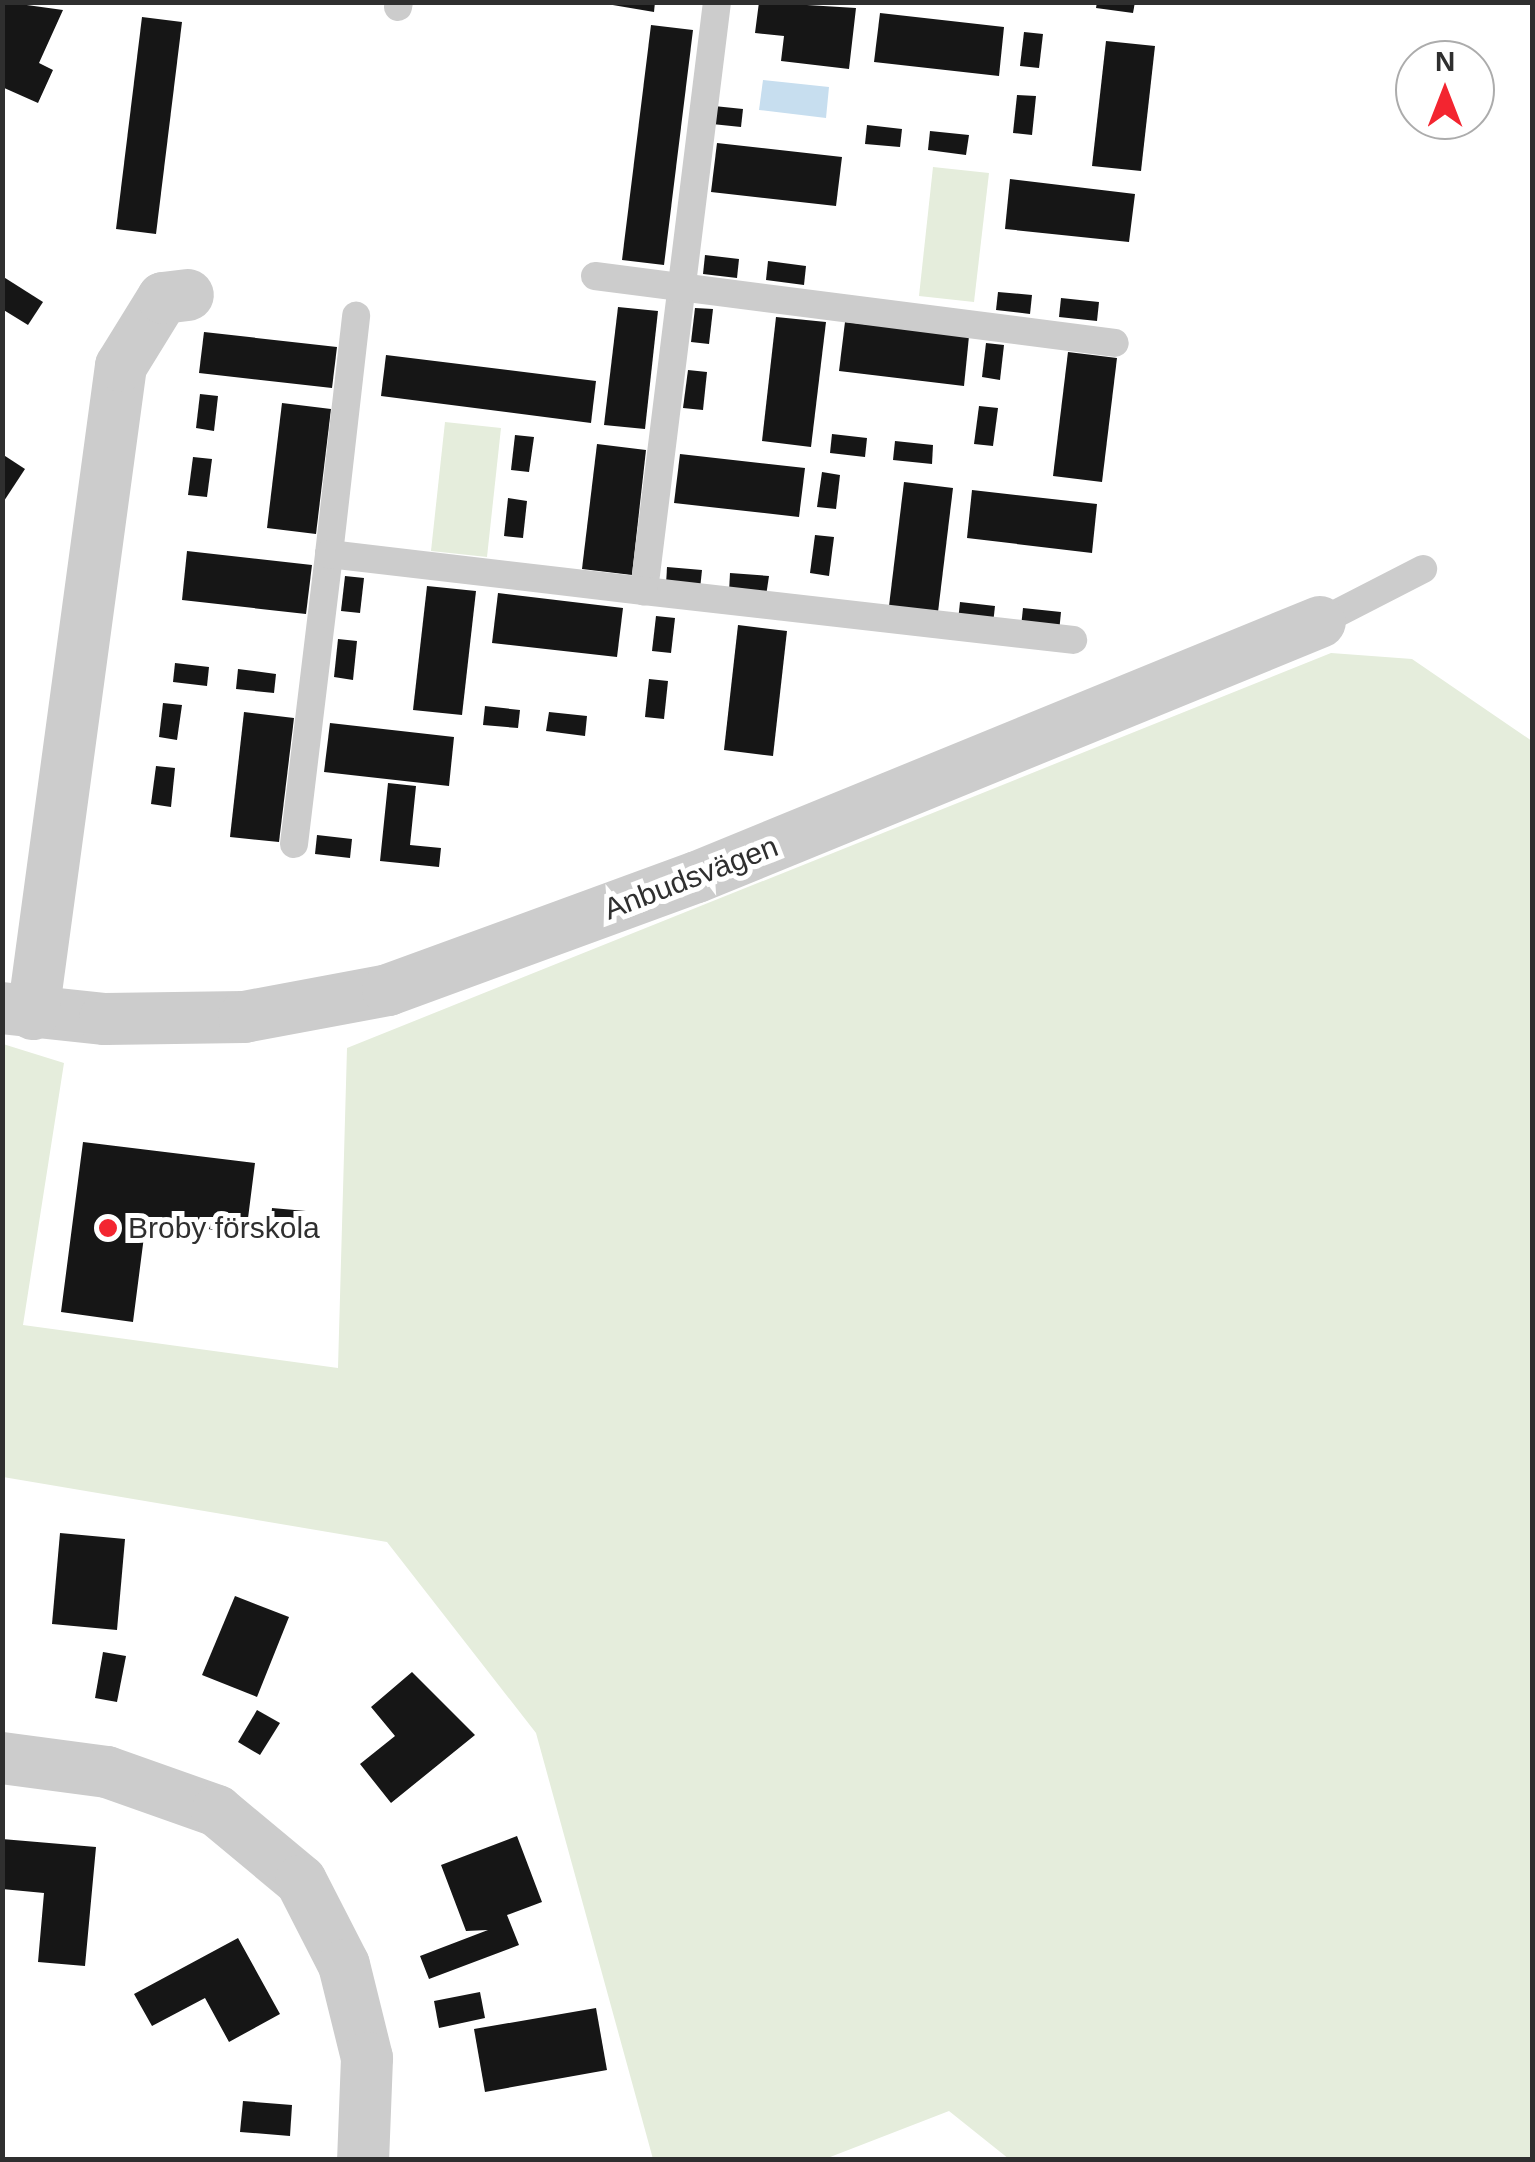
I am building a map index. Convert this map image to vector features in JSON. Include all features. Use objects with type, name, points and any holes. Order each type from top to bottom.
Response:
[{"type":"street","name":"Anbudsvägen","points":[[188,295],[163,298],[121,366],[18,1011],[244,1017],[388,990],[697,877],[1320,622]]},
{"type":"street","points":[[2,1758],[107,1772],[217,1812],[301,1881],[344,1965],[368,2058],[363,2160]]},
{"type":"lane","points":[[644,591],[718,2]]},
{"type":"lane","points":[[595,276],[1115,343]]},
{"type":"lane","points":[[294,844],[356,316]]},
{"type":"lane","points":[[329,554],[1073,640]]},
{"type":"lane","points":[[1320,622],[1423,569]]},
{"type":"green space","points":[[933,167],[989,173],[974,302],[919,296]]},
{"type":"green space","points":[[445,422],[501,428],[487,557],[431,551]]},
{"type":"green space","points":[[1331,653],[1412,659],[1532,741],[1532,2159],[1009,2159],[949,2111],[825,2159],[653,2159],[536,1733],[387,1542],[3,1477],[3,1044],[64,1063],[23,1325],[338,1368],[347,1048]]},
{"type":"water","points":[[763,80],[829,87],[826,118],[759,110]]},
{"type":"building","points":[[5,2],[63,10],[39,63],[53,70],[38,103],[2,87]]},
{"type":"building","points":[[595,2],[655,2],[654,12]]},
{"type":"building","points":[[759,2],[856,8],[849,69],[781,61],[784,36],[755,33]]},
{"type":"building","points":[[1097,2],[1135,2],[1133,13],[1096,8]]},
{"type":"building","points":[[880,13],[1004,27],[999,76],[874,62]]},
{"type":"building","points":[[142,17],[182,22],[156,234],[116,229]]},
{"type":"building","points":[[651,25],[693,30],[664,265],[622,260]]},
{"type":"building","points":[[1024,32],[1043,34],[1039,68],[1020,66]]},
{"type":"building","points":[[1106,41],[1155,46],[1141,171],[1092,166]]},
{"type":"building","points":[[1017,95],[1036,96],[1032,135],[1013,133]]},
{"type":"building","points":[[714,106],[743,109],[741,127],[712,124]]},
{"type":"building","points":[[867,125],[902,129],[900,147],[865,144]]},
{"type":"building","points":[[930,131],[969,135],[966,155],[928,150]]},
{"type":"building","points":[[717,143],[842,157],[836,206],[711,192]]},
{"type":"building","points":[[1010,179],[1135,194],[1129,242],[1005,229]]},
{"type":"building","points":[[705,255],[739,259],[737,278],[703,274]]},
{"type":"building","points":[[768,261],[806,266],[804,285],[766,280]]},
{"type":"building","points":[[2,276],[43,302],[28,325],[2,309]]},
{"type":"building","points":[[998,292],[1032,295],[1030,314],[996,310]]},
{"type":"building","points":[[1061,298],[1099,302],[1097,321],[1059,317]]},
{"type":"building","points":[[618,307],[658,311],[645,429],[604,425]]},
{"type":"building","points":[[695,308],[713,309],[709,344],[691,342]]},
{"type":"building","points":[[776,317],[826,322],[811,447],[762,441]]},
{"type":"building","points":[[845,322],[969,336],[964,386],[839,371]]},
{"type":"building","points":[[204,332],[337,347],[332,388],[199,373]]},
{"type":"building","points":[[986,343],[1004,345],[1000,380],[982,377]]},
{"type":"building","points":[[1068,352],[1117,358],[1102,482],[1053,476]]},
{"type":"building","points":[[386,355],[596,381],[591,423],[381,396]]},
{"type":"building","points":[[688,370],[707,372],[703,410],[683,408]]},
{"type":"building","points":[[200,394],[218,396],[214,431],[196,428]]},
{"type":"building","points":[[282,403],[331,409],[316,534],[267,528]]},
{"type":"building","points":[[979,406],[998,408],[993,446],[974,444]]},
{"type":"building","points":[[832,434],[867,438],[865,457],[830,453]]},
{"type":"building","points":[[515,435],[534,437],[529,472],[511,470]]},
{"type":"building","points":[[895,441],[933,445],[932,464],[893,460]]},
{"type":"building","points":[[597,444],[646,450],[632,575],[582,569]]},
{"type":"building","points":[[2,454],[25,469],[2,504]]},
{"type":"building","points":[[680,454],[805,468],[799,517],[674,503]]},
{"type":"building","points":[[193,457],[212,459],[207,497],[188,495]]},
{"type":"building","points":[[822,472],[840,475],[836,509],[817,507]]},
{"type":"building","points":[[904,482],[953,488],[938,612],[889,606]]},
{"type":"building","points":[[972,490],[1097,504],[1092,553],[967,538]]},
{"type":"building","points":[[508,498],[527,501],[523,538],[504,536]]},
{"type":"building","points":[[815,535],[834,537],[829,576],[810,573]]},
{"type":"building","points":[[187,551],[312,565],[306,614],[182,600]]},
{"type":"building","points":[[667,567],[702,570],[700,589],[666,585]]},
{"type":"building","points":[[730,573],[769,576],[766,596],[729,592]]},
{"type":"building","points":[[345,576],[364,578],[360,613],[341,611]]},
{"type":"building","points":[[427,586],[476,591],[462,715],[413,710]]},
{"type":"building","points":[[498,593],[623,608],[617,657],[492,643]]},
{"type":"building","points":[[960,602],[995,606],[993,624],[958,621]]},
{"type":"building","points":[[1023,608],[1061,612],[1059,632],[1021,627]]},
{"type":"building","points":[[656,616],[675,618],[671,653],[652,651]]},
{"type":"building","points":[[738,625],[787,631],[773,756],[724,750]]},
{"type":"building","points":[[338,639],[357,641],[353,680],[334,677]]},
{"type":"building","points":[[175,663],[209,667],[207,686],[173,682]]},
{"type":"building","points":[[238,669],[276,674],[274,693],[236,689]]},
{"type":"building","points":[[649,679],[668,681],[664,719],[645,717]]},
{"type":"building","points":[[163,703],[182,705],[177,740],[159,737]]},
{"type":"building","points":[[485,706],[520,710],[518,728],[483,725]]},
{"type":"building","points":[[244,712],[294,718],[279,842],[230,837]]},
{"type":"building","points":[[549,712],[587,716],[585,736],[546,731]]},
{"type":"building","points":[[330,723],[454,737],[449,786],[324,772]]},
{"type":"building","points":[[156,766],[175,768],[171,807],[151,804]]},
{"type":"building","points":[[388,783],[416,786],[410,845],[441,848],[439,867],[380,861]]},
{"type":"building","points":[[317,835],[352,839],[350,858],[315,854]]},
{"type":"building","name":"Broby förskola","points":[[83,1142],[255,1163],[246,1234],[146,1221],[133,1322],[61,1312]]},
{"type":"building","points":[[272,1208],[306,1211],[304,1236],[270,1233]]},
{"type":"building","points":[[60,1533],[125,1539],[117,1630],[52,1624]]},
{"type":"building","points":[[235,1596],[289,1617],[257,1697],[202,1675]]},
{"type":"building","points":[[103,1652],[126,1656],[117,1702],[95,1698]]},
{"type":"building","points":[[412,1672],[475,1735],[391,1803],[360,1764],[395,1736],[371,1707]]},
{"type":"building","points":[[257,1710],[280,1723],[260,1755],[238,1742]]},
{"type":"building","points":[[517,1836],[542,1902],[507,1915],[519,1945],[429,1979],[420,1956],[488,1930],[466,1931],[441,1865]]},
{"type":"building","points":[[2,1839],[96,1847],[85,1966],[38,1962],[44,1893],[2,1889]]},
{"type":"building","points":[[238,1938],[280,2014],[229,2042],[205,1998],[152,2026],[134,1994]]},
{"type":"building","points":[[480,1992],[485,2018],[439,2028],[434,2001]]},
{"type":"building","points":[[596,2008],[607,2070],[485,2092],[474,2029]]},
{"type":"building","points":[[243,2101],[292,2105],[290,2136],[240,2132]]},
{"type":"place","name":"Broby förskola","points":[[108,1228]]}]
